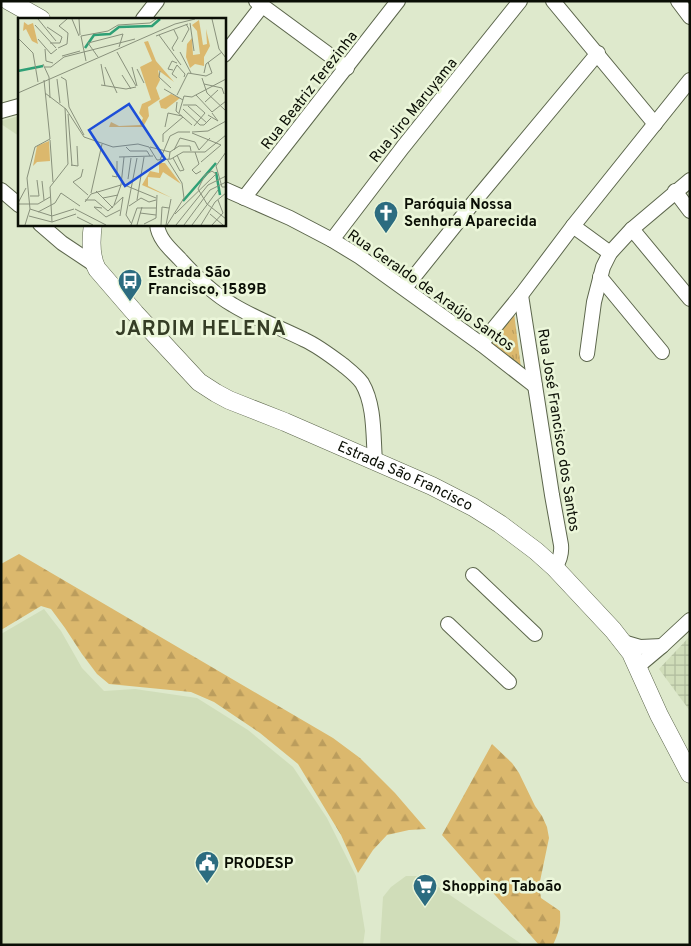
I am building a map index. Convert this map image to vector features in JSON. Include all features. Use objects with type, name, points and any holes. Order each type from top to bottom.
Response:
[{"type":"main road","points":[[9,1],[39,18]]},
{"type":"main road","points":[[92,231],[95,265]]},
{"type":"main road","name":"Estrada São Francisco","points":[[95,265],[135,313],[199,382],[229,400],[285,422],[432,486],[473,507],[500,524],[536,551],[555,568],[613,630],[631,654],[659,715],[690,774]]},
{"type":"street","points":[[144,18],[157,1]]},
{"type":"street","name":"Rua Beatriz Terezinha","points":[[244,198],[398,1]]},
{"type":"street","name":"Rua Jiro Maruyama","points":[[332,240],[403,147],[520,1]]},
{"type":"street","points":[[554,1],[655,124]]},
{"type":"street","points":[[678,1],[690,16]]},
{"type":"street","points":[[225,54],[259,3],[347,68]]},
{"type":"street","points":[[405,288],[598,53]]},
{"type":"street","points":[[481,344],[690,80]]},
{"type":"street","points":[[1,111],[18,106]]},
{"type":"street","points":[[587,354],[594,302],[603,267],[610,253],[632,228],[690,180]]},
{"type":"street","name":"Rua Geraldo de Araújo Santos","points":[[225,189],[290,218],[360,257],[481,344],[535,386]]},
{"type":"street","points":[[1,190],[18,204]]},
{"type":"street","points":[[675,191],[690,211]]},
{"type":"street","points":[[41,225],[95,265]]},
{"type":"street","points":[[157,225],[164,243],[212,291],[233,306],[306,340],[354,374],[366,391],[371,411],[375,461]]},
{"type":"street","points":[[573,226],[610,253]]},
{"type":"street","points":[[632,228],[690,299]]},
{"type":"street","points":[[62,242],[76,243],[92,231]]},
{"type":"street","points":[[600,277],[662,352]]},
{"type":"street","name":"Rua José Francisco dos Santos","points":[[521,295],[562,548],[560,560],[555,568]]},
{"type":"street","points":[[536,551],[546,552],[562,548],[576,591]]},
{"type":"street","points":[[473,575],[535,634]]},
{"type":"street","points":[[637,667],[690,620]]},
{"type":"street","points":[[448,624],[509,682]]},
{"type":"street","points":[[622,642],[640,647],[662,646]]},
{"type":"shaded area","points":[[18,116],[18,135],[1,124],[1,121]]},
{"type":"shaded area","points":[[44,609],[61,631],[82,668],[104,691],[135,689],[197,698],[248,730],[293,767],[327,818],[356,876],[365,931],[363,945],[1,945],[1,634]]},
{"type":"shaded area","points":[[690,636],[690,711],[659,669]]},
{"type":"shaded area","name":"Shopping Taboão","points":[[406,876],[422,876],[523,945],[380,945],[383,897],[391,887]]},
{"type":"green space","points":[[514,313],[521,368],[487,344]]},
{"type":"green space","points":[[19,554],[333,738],[360,758],[395,793],[426,829],[409,830],[387,835],[373,850],[358,873],[341,835],[298,764],[260,733],[214,702],[191,692],[109,684],[97,674],[51,609],[41,606],[1,630],[1,564]]},
{"type":"green space","points":[[492,744],[512,763],[519,773],[547,827],[549,838],[539,886],[541,898],[560,911],[559,928],[553,945],[539,945],[442,835]]},
{"type":"place","name":"Paróquia Nossa Senhora Aparecida","points":[[386,234]]},
{"type":"place","name":"Estrada São Francisco, 1589B","points":[[130,302]]},
{"type":"place","name":"PRODESP","points":[[207,884]]},
{"type":"place","name":"Shopping Taboão","points":[[425,907]]},
{"type":"district","name":"JARDIM HELENA","points":[[201,328]]}]
